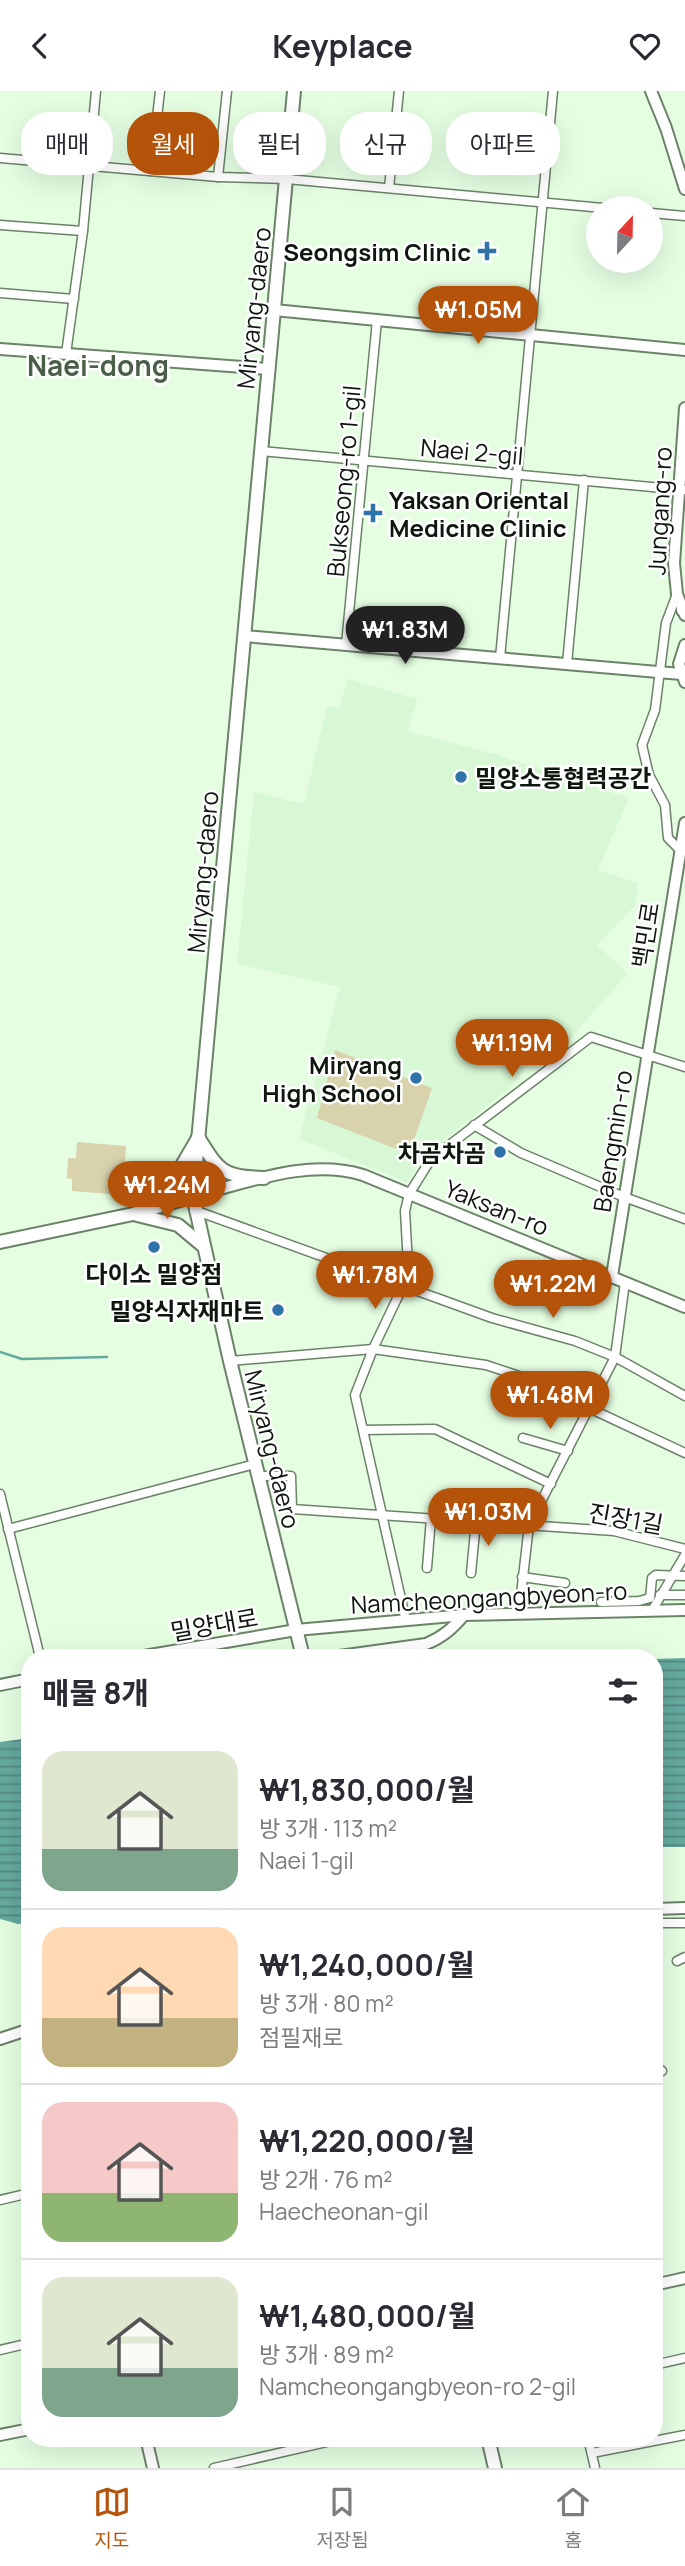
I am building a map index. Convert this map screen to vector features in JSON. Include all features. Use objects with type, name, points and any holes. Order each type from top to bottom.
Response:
[{"type":"main road","name":"Miryang-daero","points":[[294,91],[193,1196],[202,1245],[301,1649]]},
{"type":"main road","name":"Yaksan-ro","points":[[198,1137],[213,1162],[224,1172],[237,1177],[264,1178]]},
{"type":"main road","points":[[139,1212],[161,1198],[198,1137]]},
{"type":"main road","points":[[0,1243],[139,1212],[193,1196]]},
{"type":"main road","points":[[139,1212],[178,1225],[202,1245]]},
{"type":"main road","points":[[490,2447],[495,2468]]},
{"type":"street","points":[[94,112],[96,91]]},
{"type":"street","points":[[158,112],[160,91]]},
{"type":"street","points":[[218,177],[227,91]]},
{"type":"street","points":[[389,188],[399,91]]},
{"type":"street","points":[[500,658],[553,91]]},
{"type":"street","points":[[651,91],[685,189]]},
{"type":"street","points":[[0,158],[21,160]]},
{"type":"street","points":[[66,354],[83,231],[87,175]]},
{"type":"street","points":[[196,175],[287,179],[586,207]]},
{"type":"street","points":[[663,214],[685,216]]},
{"type":"street","points":[[0,225],[83,231]]},
{"type":"street","points":[[0,293],[74,299]]},
{"type":"street","points":[[274,310],[685,350]]},
{"type":"street","name":"Bukseong-ro 1-gil","points":[[346,645],[377,320]]},
{"type":"street","points":[[0,349],[268,369]]},
{"type":"street","name":"Jungang-ro","points":[[684,612],[677,594],[674,563],[682,489],[685,408]]},
{"type":"street","name":"Naei 2-gil","points":[[261,451],[682,489]]},
{"type":"street","points":[[568,664],[584,480]]},
{"type":"street","points":[[677,594],[666,623],[655,710],[642,745],[649,775],[665,805],[668,838],[680,850]]},
{"type":"street","points":[[244,636],[661,672],[683,678]]},
{"type":"street","points":[[683,678],[679,664],[685,645]]},
{"type":"street","name":"백민로","points":[[647,1055],[685,823]]},
{"type":"street","points":[[409,1194],[431,1159],[591,1037],[685,1067]]},
{"type":"street","name":"Baengmin-ro","points":[[612,1276],[647,1055]]},
{"type":"street","points":[[474,1125],[521,1153],[624,1197],[685,1219]]},
{"type":"street","name":"Yaksan-ro","points":[[193,1196],[303,1169],[343,1169],[685,1307]]},
{"type":"street","name":"Yaksan-ro","points":[[406,1621],[355,1395],[403,1286],[408,1265],[405,1211],[409,1194]]},
{"type":"street","points":[[194,1210],[492,1318],[575,1341],[615,1357],[685,1396]]},
{"type":"street","points":[[519,1612],[529,1525],[615,1357],[625,1282]]},
{"type":"street","points":[[230,1361],[373,1349],[486,1365],[524,1378],[685,1453]]},
{"type":"street","points":[[363,1430],[435,1429],[551,1484]]},
{"type":"street","points":[[523,1438],[568,1451]]},
{"type":"street","points":[[9,1529],[257,1470]]},
{"type":"street","name":"진장1길","points":[[257,1470],[291,1476],[292,1509],[614,1531],[685,1552]]},
{"type":"street","points":[[0,1494],[38,1649]]},
{"type":"street","points":[[427,1568],[431,1518]]},
{"type":"street","points":[[471,1573],[476,1521]]},
{"type":"street","points":[[653,1609],[685,1552]]},
{"type":"street","points":[[601,1602],[650,1598],[652,1578],[656,1575],[685,1576]]},
{"type":"street","points":[[522,1577],[565,1583]]},
{"type":"street","points":[[660,1595],[685,1595]]},
{"type":"street","name":"Namcheongangbyeon-ro","points":[[296,1630],[519,1612],[685,1610]]},
{"type":"street","points":[[390,1649],[426,1644],[439,1639],[452,1630],[464,1615]]},
{"type":"street","points":[[425,1619],[430,1630],[426,1644]]},
{"type":"street","name":"밀양대로","points":[[204,1649],[296,1630]]},
{"type":"street","points":[[0,1685],[21,1681]]},
{"type":"street","points":[[663,1909],[685,1908]]},
{"type":"street","points":[[663,1923],[685,1923]]},
{"type":"street","points":[[0,2039],[21,2032]]},
{"type":"street","points":[[0,2200],[21,2195]]},
{"type":"street","points":[[663,2283],[685,2278]]},
{"type":"street","points":[[0,2350],[21,2345]]},
{"type":"street","points":[[663,2363],[685,2358]]},
{"type":"street","points":[[0,2435],[21,2431]]},
{"type":"street","points":[[663,2439],[685,2435]]},
{"type":"street","points":[[148,2447],[153,2468]]},
{"type":"street","points":[[214,2468],[305,2447]]},
{"type":"street","points":[[590,2447],[595,2468]]},
{"type":"street","points":[[592,2453],[623,2447]]},
{"type":"shaded area","points":[[348,679],[417,699],[408,731],[501,756],[629,798],[598,870],[637,883],[636,905],[597,945],[628,973],[568,1041],[540,1031],[529,1064],[505,1092],[428,1152],[407,1182],[299,1139],[340,987],[237,964],[254,792],[304,804],[327,706],[339,708]]},
{"type":"shaded area","points":[[335,1050],[432,1088],[409,1154],[317,1118]]},
{"type":"shaded area","points":[[77,1142],[126,1146],[123,1195],[72,1191],[72,1179],[67,1178],[68,1158],[76,1158]]},
{"type":"water","points":[[685,1658],[685,1847],[663,1847],[663,1659]]},
{"type":"water","points":[[21,1739],[21,1924],[18,1924],[0,1919],[0,1742]]},
{"type":"waterway","points":[[0,1352],[22,1359],[107,1357]]},
{"type":"place","name":"Seongsim Clinic","points":[[487,251]]},
{"type":"place","name":"Yaksan Oriental Medicine Clinic","points":[[373,513]]},
{"type":"place","name":"밀양소통협력공간","points":[[461,777]]},
{"type":"place","name":"Miryang High School","points":[[416,1078]]},
{"type":"place","name":"차곰차곰","points":[[500,1152]]},
{"type":"place","name":"다이소 밀양점","points":[[154,1247]]},
{"type":"place","name":"밀양식자재마트","points":[[278,1310]]},
{"type":"district","name":"Naei-dong","points":[[98,365]]}]
